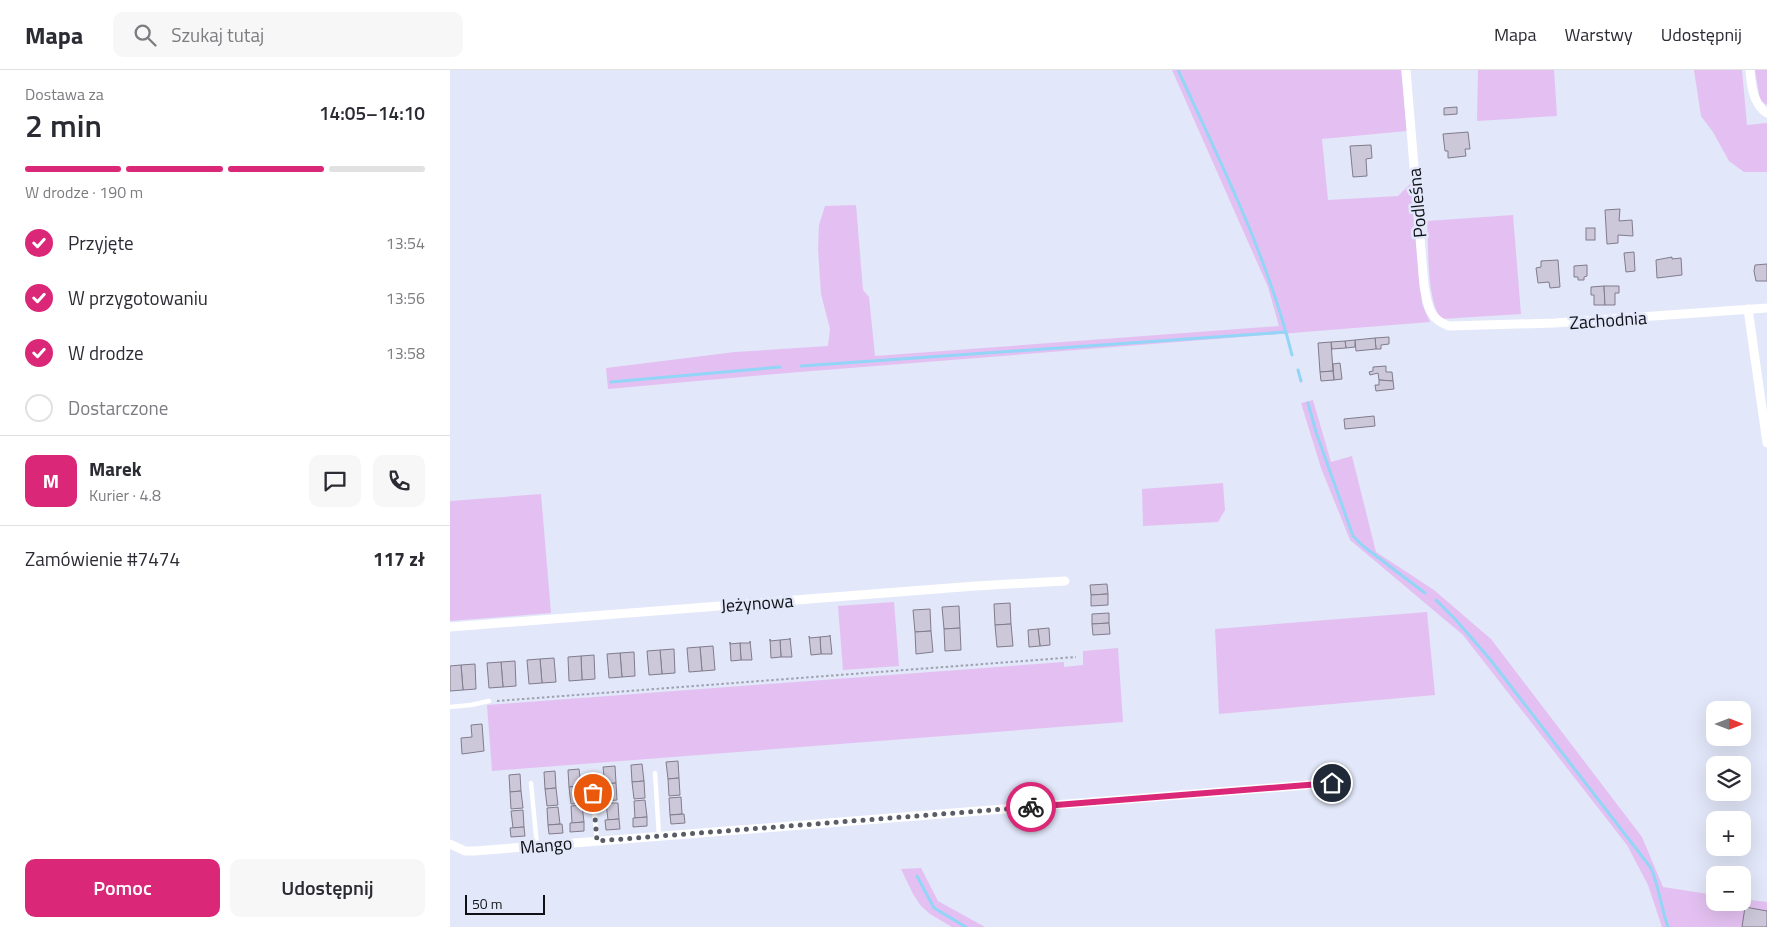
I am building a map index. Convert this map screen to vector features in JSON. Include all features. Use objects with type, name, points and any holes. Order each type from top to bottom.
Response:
[{"type":"street","name":"Podleśna","points":[[1406,70],[1424,286],[1429,310],[1435,320],[1449,326]]},
{"type":"street","points":[[1750,70],[1755,99],[1762,110],[1767,113]]},
{"type":"street","name":"Zachodnia","points":[[1449,326],[1555,323],[1767,308]]},
{"type":"street","points":[[1748,309],[1767,443]]},
{"type":"street","name":"Jeżynowa","points":[[450,627],[975,586],[1065,581]]},
{"type":"street","name":"Mango","points":[[450,844],[465,851],[1332,783]]},
{"type":"lane","points":[[450,707],[489,701]]},
{"type":"lane","points":[[655,773],[659,836]]},
{"type":"lane","points":[[591,778],[597,841]]},
{"type":"lane","points":[[531,782],[537,846]]},
{"type":"path","points":[[489,701],[1076,657]]},
{"type":"shaded area","points":[[1172,70],[1401,70],[1407,131],[1322,139],[1328,200],[1398,196],[1411,183],[1422,304],[1430,322],[608,389],[606,368],[735,352],[828,346],[830,329],[821,294],[818,249],[819,225],[825,206],[856,205],[863,290],[869,297],[875,356],[1279,326],[1268,287]]},
{"type":"shaded area","points":[[1478,70],[1554,70],[1557,116],[1477,121]]},
{"type":"shaded area","points":[[1694,70],[1742,70],[1747,125],[1767,123],[1767,172],[1744,172],[1729,161],[1713,132],[1701,116]]},
{"type":"shaded area","points":[[1755,70],[1767,70],[1767,105],[1760,100]]},
{"type":"shaded area","points":[[1513,215],[1521,314],[1442,319],[1433,300],[1431,287],[1427,221]]},
{"type":"shaded area","points":[[1313,400],[1331,462],[1352,456],[1376,552],[1434,590],[1491,639],[1642,837],[1663,887],[1706,894],[1706,911],[1751,911],[1751,900],[1767,902],[1767,927],[1662,927],[1648,885],[1627,845],[1463,635],[1350,540],[1321,468],[1301,403]]},
{"type":"shaded area","points":[[1223,483],[1225,510],[1218,522],[1143,526],[1142,489]]},
{"type":"shaded area","points":[[541,494],[551,613],[450,621],[450,501]]},
{"type":"shaded area","points":[[894,602],[899,666],[843,670],[838,606]]},
{"type":"shaded area","points":[[1427,612],[1435,695],[1219,714],[1215,629]]},
{"type":"shaded area","points":[[1118,648],[1123,722],[492,771],[487,705],[1064,662],[1064,667],[1083,665],[1083,651]]},
{"type":"shaded area","points":[[921,868],[938,901],[985,927],[952,927],[930,914],[921,906],[901,869]]},
{"type":"building","points":[[1457,107],[1457,114],[1444,115],[1444,108]]},
{"type":"building","points":[[1468,132],[1470,149],[1465,149],[1466,156],[1448,158],[1448,151],[1445,151],[1443,134]]},
{"type":"building","points":[[1371,145],[1372,158],[1366,159],[1367,176],[1353,177],[1350,146]]},
{"type":"building","points":[[1620,209],[1619,221],[1632,220],[1633,236],[1618,235],[1618,243],[1607,244],[1605,210]]},
{"type":"building","points":[[1586,228],[1595,228],[1595,240],[1586,240]]},
{"type":"building","points":[[1634,252],[1635,271],[1626,272],[1624,253]]},
{"type":"building","points":[[1672,257],[1672,259],[1681,258],[1682,275],[1657,278],[1656,260]]},
{"type":"building","points":[[1558,260],[1560,287],[1550,288],[1549,282],[1538,283],[1536,268],[1541,267],[1541,261]]},
{"type":"building","points":[[1767,264],[1767,281],[1756,281],[1755,265]]},
{"type":"building","points":[[1587,265],[1587,276],[1584,277],[1584,280],[1578,280],[1578,277],[1574,277],[1574,266]]},
{"type":"building","points":[[1604,286],[1605,305],[1594,305],[1594,295],[1591,295],[1591,287]]},
{"type":"building","points":[[1604,286],[1619,286],[1619,293],[1615,293],[1615,305],[1605,305]]},
{"type":"building","points":[[1389,337],[1389,344],[1381,345],[1381,349],[1376,349],[1375,338]]},
{"type":"building","points":[[1375,338],[1376,349],[1356,351],[1355,340]]},
{"type":"building","points":[[1355,340],[1355,347],[1346,348],[1345,341]]},
{"type":"building","points":[[1345,341],[1346,348],[1332,349],[1331,342]]},
{"type":"building","points":[[1331,342],[1333,371],[1320,372],[1318,343]]},
{"type":"building","points":[[1340,363],[1342,379],[1334,380],[1333,364]]},
{"type":"building","points":[[1386,366],[1386,372],[1392,372],[1393,381],[1379,380],[1378,373],[1370,375],[1369,372],[1373,371],[1373,367]]},
{"type":"building","points":[[1333,371],[1334,380],[1321,381],[1320,372]]},
{"type":"building","points":[[1379,380],[1393,381],[1394,389],[1376,391],[1375,385],[1379,385]]},
{"type":"building","points":[[1374,416],[1375,426],[1345,429],[1344,419]]},
{"type":"building","points":[[1107,584],[1108,594],[1091,595],[1090,585]]},
{"type":"building","points":[[1108,594],[1108,605],[1091,606],[1091,595]]},
{"type":"building","points":[[1010,603],[1011,624],[995,625],[994,604]]},
{"type":"building","points":[[959,606],[960,628],[944,629],[942,607]]},
{"type":"building","points":[[930,609],[931,631],[915,632],[913,610]]},
{"type":"building","points":[[1109,613],[1109,623],[1092,624],[1092,614]]},
{"type":"building","points":[[1109,623],[1110,634],[1093,635],[1092,624]]},
{"type":"building","points":[[1011,624],[1013,646],[997,647],[995,625]]},
{"type":"building","points":[[960,628],[961,650],[945,651],[944,629]]},
{"type":"building","points":[[1049,628],[1050,645],[1040,646],[1038,629]]},
{"type":"building","points":[[1038,629],[1040,646],[1029,647],[1028,630]]},
{"type":"building","points":[[931,631],[933,652],[916,654],[915,632]]},
{"type":"building","points":[[830,635],[832,654],[821,654],[820,637]]},
{"type":"building","points":[[809,636],[810,638],[820,637],[821,654],[811,655]]},
{"type":"building","points":[[790,638],[792,657],[781,657],[780,640]]},
{"type":"building","points":[[780,640],[781,657],[771,658],[770,641]]},
{"type":"building","points":[[750,641],[752,660],[741,660],[740,643],[750,643]]},
{"type":"building","points":[[740,643],[741,660],[731,661],[730,644]]},
{"type":"building","points":[[713,646],[715,670],[702,671],[700,647]]},
{"type":"building","points":[[700,647],[702,671],[689,672],[687,648]]},
{"type":"building","points":[[674,649],[675,673],[662,674],[660,650]]},
{"type":"building","points":[[660,650],[662,674],[649,675],[647,651]]},
{"type":"building","points":[[634,652],[635,676],[622,677],[620,653]]},
{"type":"building","points":[[620,653],[622,677],[609,678],[607,654]]},
{"type":"building","points":[[594,655],[595,679],[582,680],[581,656]]},
{"type":"building","points":[[581,656],[582,680],[569,681],[568,657]]},
{"type":"building","points":[[554,658],[556,682],[542,683],[540,659]]},
{"type":"building","points":[[540,659],[542,683],[529,684],[527,660]]},
{"type":"building","points":[[515,661],[516,686],[503,687],[501,662]]},
{"type":"building","points":[[501,662],[503,687],[489,688],[487,663]]},
{"type":"building","points":[[475,664],[476,689],[463,690],[461,665]]},
{"type":"building","points":[[461,665],[463,690],[450,691],[450,666]]},
{"type":"building","points":[[482,724],[484,751],[462,754],[461,738],[472,737],[471,725]]},
{"type":"building","points":[[678,761],[679,778],[668,779],[666,762]]},
{"type":"building","points":[[642,764],[644,781],[632,782],[631,765]]},
{"type":"building","points":[[615,766],[616,783],[605,784],[603,767]]},
{"type":"building","points":[[579,769],[581,786],[569,787],[568,770]]},
{"type":"building","points":[[555,771],[556,788],[545,789],[544,772]]},
{"type":"building","points":[[520,774],[521,791],[510,792],[509,775]]},
{"type":"building","points":[[679,778],[680,795],[669,796],[668,779]]},
{"type":"building","points":[[644,781],[645,798],[634,799],[632,782]]},
{"type":"building","points":[[616,783],[617,800],[606,801],[605,784]]},
{"type":"building","points":[[581,786],[582,803],[571,804],[569,787]]},
{"type":"building","points":[[556,788],[558,805],[547,806],[545,789]]},
{"type":"building","points":[[521,791],[523,808],[511,809],[510,792]]},
{"type":"building","points":[[681,797],[682,814],[670,815],[669,798]]},
{"type":"building","points":[[645,800],[647,817],[635,818],[634,801]]},
{"type":"building","points":[[606,803],[618,803],[619,819],[608,820]]},
{"type":"building","points":[[582,805],[584,822],[572,823],[571,806]]},
{"type":"building","points":[[558,807],[560,824],[548,825],[547,808]]},
{"type":"building","points":[[523,810],[524,827],[513,828],[511,811]]},
{"type":"building","points":[[684,814],[685,823],[671,824],[670,815]]},
{"type":"building","points":[[647,817],[647,826],[633,827],[633,818]]},
{"type":"building","points":[[619,819],[620,829],[606,830],[605,820]]},
{"type":"building","points":[[584,822],[584,831],[570,832],[570,823]]},
{"type":"building","points":[[562,824],[563,833],[549,834],[548,825]]},
{"type":"building","points":[[524,827],[525,836],[511,837],[510,828]]},
{"type":"building","points":[[1751,908],[1767,911],[1767,927],[1742,927],[1744,911],[1751,911]]},
{"type":"waterway","points":[[1178,70],[1242,210],[1270,281],[1292,355]]},
{"type":"waterway","points":[[801,366],[1286,332]]},
{"type":"waterway","points":[[611,382],[780,367]]},
{"type":"waterway","points":[[1298,370],[1301,381]]},
{"type":"waterway","points":[[1308,403],[1316,432],[1353,536],[1363,546],[1425,593]]},
{"type":"waterway","points":[[1436,600],[1489,658],[1651,868],[1668,927]]},
{"type":"waterway","points":[[917,876],[934,908],[966,927]]},
{"type":"way so far","points":[[593,793],[597,841],[1031,807]]},
{"type":"route","points":[[1031,807],[1332,783]]}]
